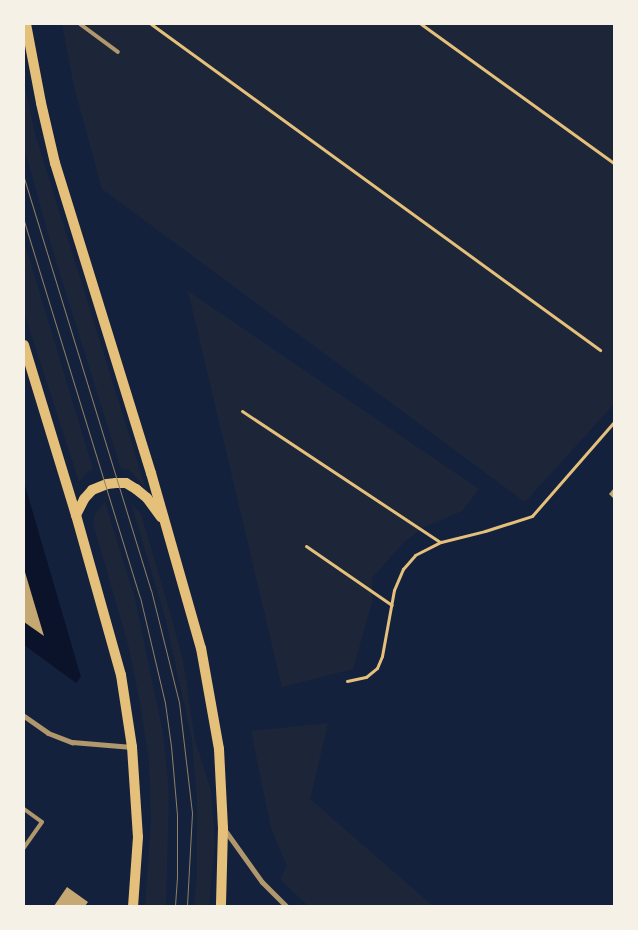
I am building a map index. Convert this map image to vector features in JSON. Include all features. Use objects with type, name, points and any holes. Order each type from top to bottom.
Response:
[{"type":"main road","points":[[26,24],[41,103],[56,163],[201,648],[219,749],[223,828],[221,906]]},
{"type":"main road","points":[[24,345],[76,515],[121,675],[132,747],[138,837],[133,906]]},
{"type":"main road","points":[[76,515],[84,499],[92,490],[107,484],[126,484],[147,498],[164,522]]},
{"type":"street","points":[[24,716],[48,733],[72,742],[132,747]]},
{"type":"street","points":[[223,828],[262,882],[286,906]]},
{"type":"lane","points":[[80,24],[118,52]]},
{"type":"lane","points":[[24,809],[42,822],[24,848]]},
{"type":"path","points":[[151,24],[600,350]]},
{"type":"path","points":[[421,24],[614,163]]},
{"type":"path","points":[[242,411],[441,542]]},
{"type":"path","points":[[348,681],[366,677],[377,668],[382,656],[394,590],[403,570],[415,556],[441,542],[485,531],[532,516],[614,422]]},
{"type":"path","points":[[306,546],[392,605]]},
{"type":"shaded area","points":[[62,24],[614,24],[614,404],[525,502],[102,189],[74,87]]},
{"type":"shaded area","points":[[24,81],[35,134],[146,489],[129,470],[121,469],[54,255],[24,147]]},
{"type":"shaded area","points":[[24,241],[93,469],[87,472],[79,482],[24,312]]},
{"type":"shaded area","points":[[188,291],[479,489],[462,511],[424,527],[404,542],[372,578],[372,602],[353,669],[282,687]]},
{"type":"shaded area","points":[[24,482],[81,677],[76,683],[24,645],[24,622],[43,635],[24,567]]},
{"type":"shaded area","points":[[105,502],[135,599],[163,733],[169,791],[166,906],[145,906],[151,821],[149,762],[129,648],[93,523],[95,514]]},
{"type":"shaded area","points":[[131,503],[141,514],[171,616],[183,661],[195,741],[211,790],[215,843],[209,906],[194,906],[197,874],[197,800],[192,740],[165,617]]},
{"type":"shaded area","points":[[328,723],[310,799],[433,906],[308,906],[280,879],[287,866],[271,828],[251,731]]},
{"type":"building","points":[[614,488],[614,499],[609,494]]},
{"type":"building","points":[[24,569],[44,636],[24,622]]},
{"type":"building","points":[[67,887],[88,902],[85,906],[54,906]]},
{"type":"tram line","points":[[24,178],[151,590],[179,702],[192,813],[187,906]]},
{"type":"tram line","points":[[24,221],[140,597],[165,703],[177,814],[175,906]]}]
